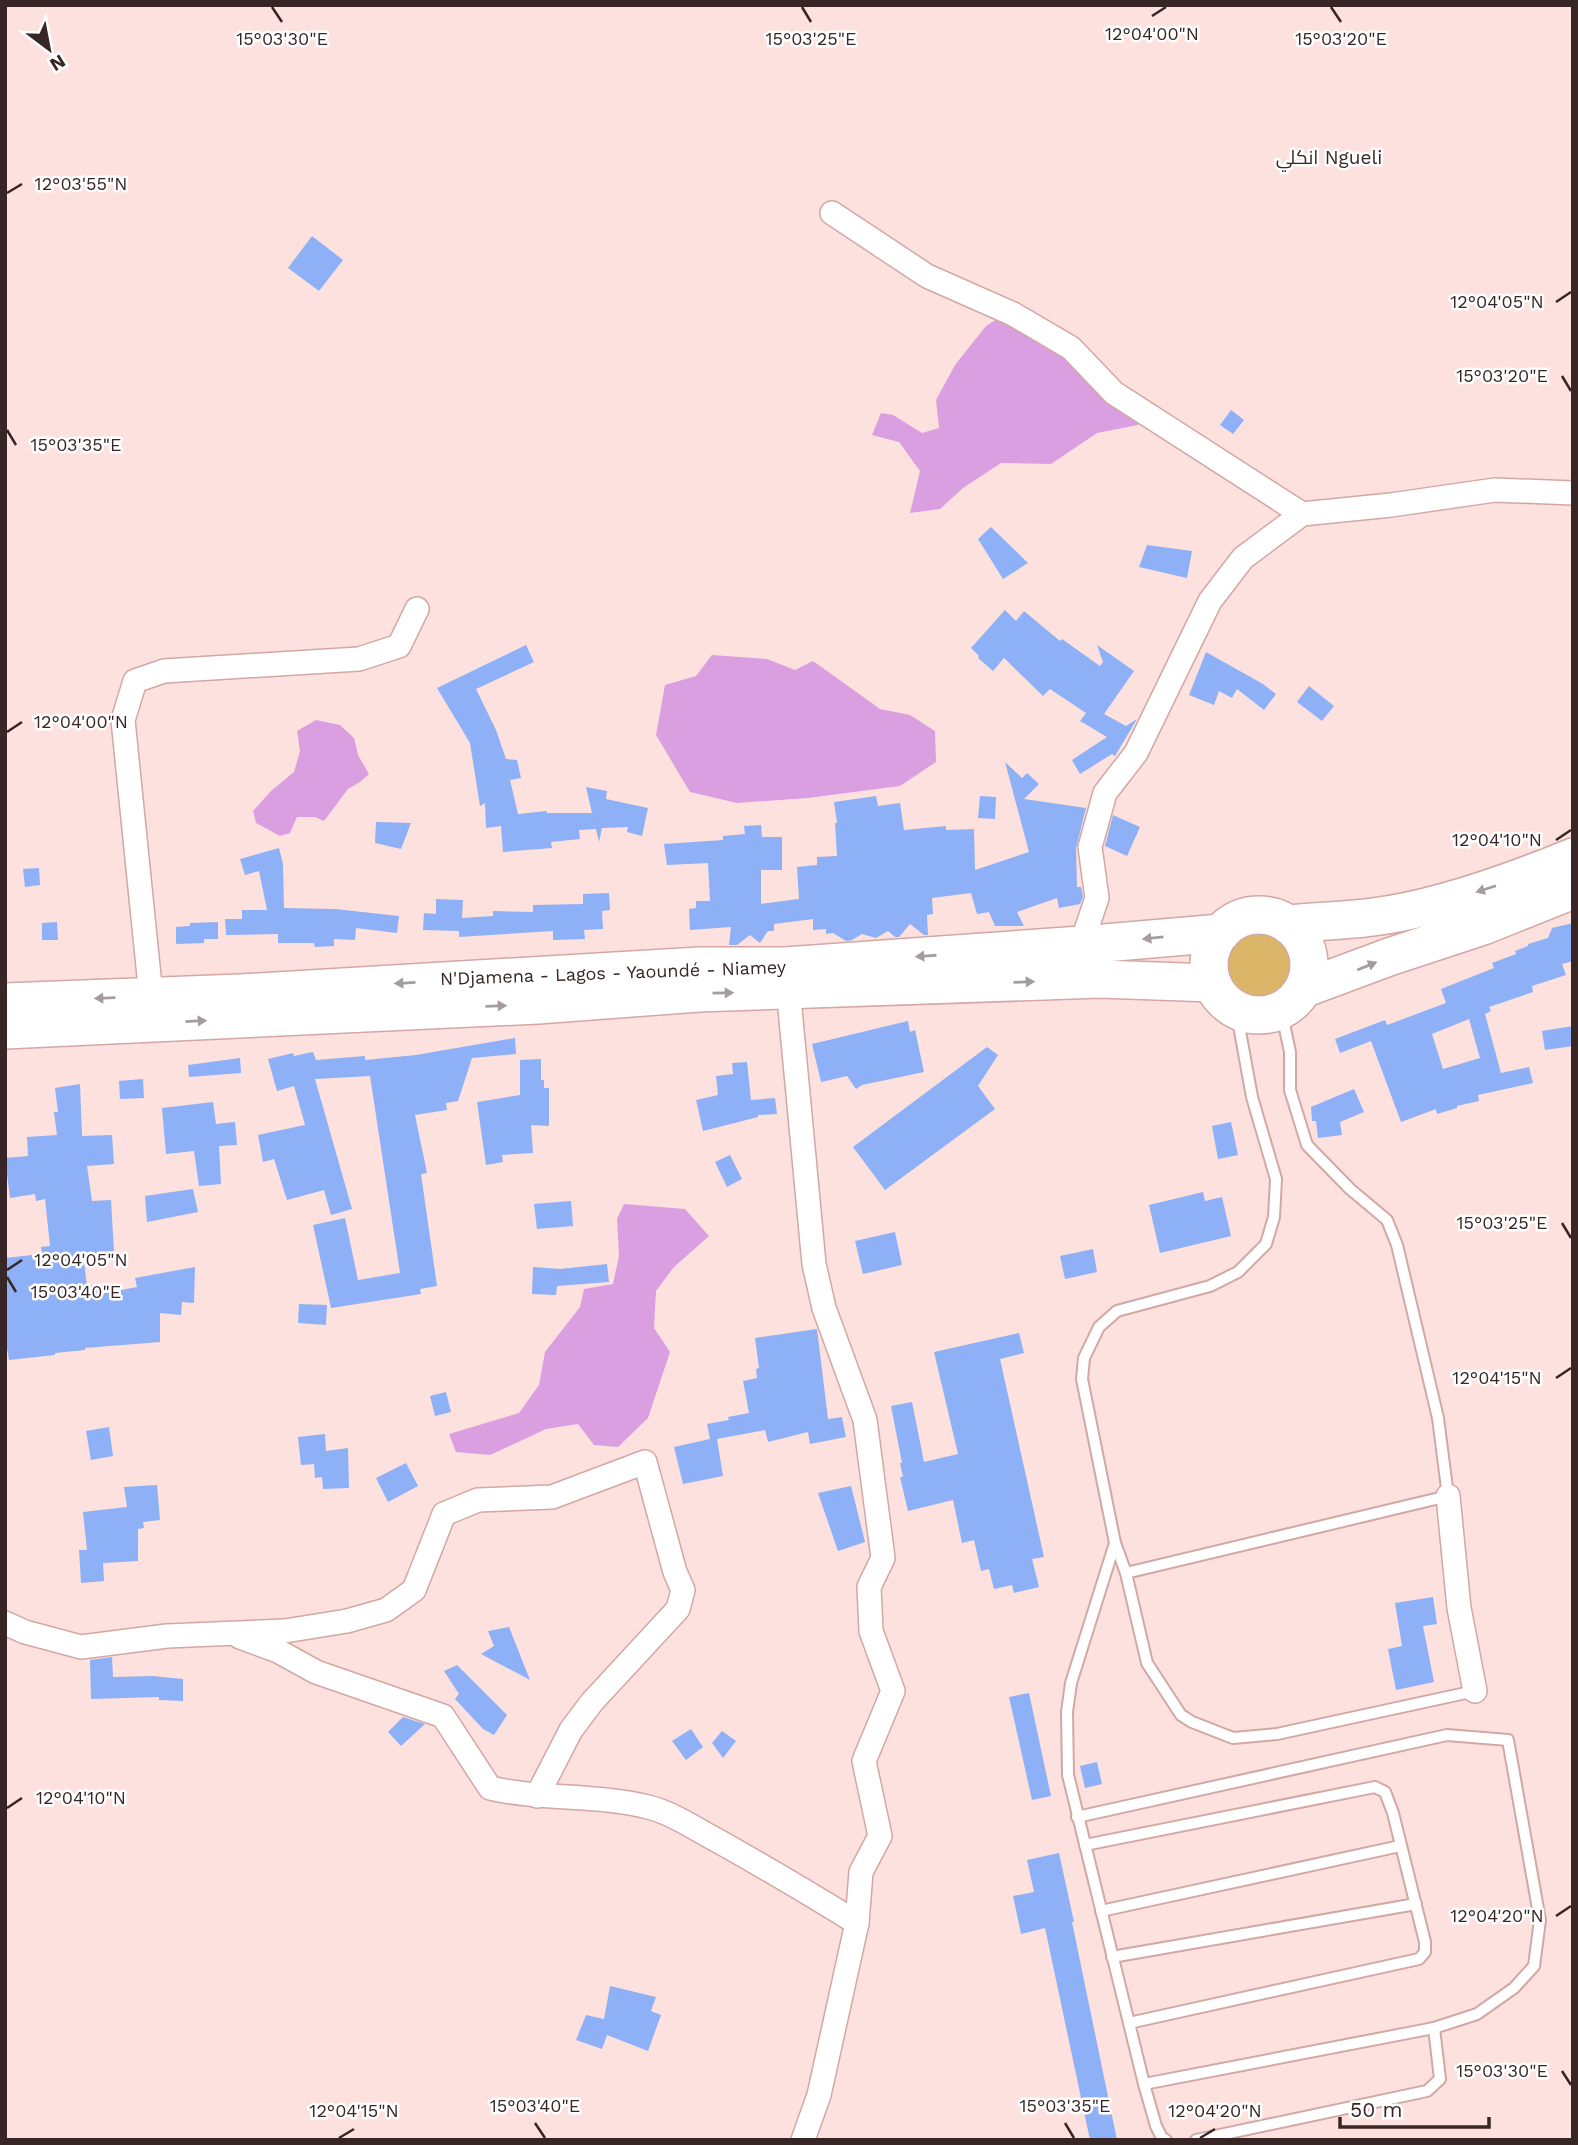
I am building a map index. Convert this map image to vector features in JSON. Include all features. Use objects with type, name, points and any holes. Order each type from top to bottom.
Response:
[{"type":"highway","points":[[1288,924],[1405,912],[1479,891],[1573,857]]},
{"type":"highway","points":[[1292,999],[1308,975],[1309,961],[1306,946],[1288,924],[1260,915],[1245,917],[1232,923],[1221,933],[1213,944],[1209,957],[1212,983],[1226,1003],[1236,1009],[1251,1014],[1266,1014],[1292,999],[1389,957],[1483,926],[1573,890]]},
{"type":"highway","name":"N'Djamena - Lagos - Yaoundé - Niamey","points":[[5,1030],[538,1005],[699,993],[787,979],[1221,933]]},
{"type":"highway","name":"N'Djamena - Lagos - Yaoundé - Niamey","points":[[5,1002],[240,993],[700,966],[787,979],[1100,979],[1212,983]]},
{"type":"street","points":[[832,213],[927,276],[1013,314],[1071,348],[1114,393],[1302,514]]},
{"type":"street","points":[[1082,946],[1097,898],[1090,847],[1105,793],[1136,754],[1210,601],[1243,558],[1302,514],[1495,490],[1573,493]]},
{"type":"street","points":[[151,996],[123,720],[135,681],[164,671],[359,659],[399,646],[417,609]]},
{"type":"street","points":[[1539,871],[1573,847]]},
{"type":"street","points":[[787,979],[814,1264],[824,1308],[865,1420],[883,1558],[869,1587],[871,1631],[893,1691],[864,1761],[880,1836],[861,1872],[857,1923],[818,2095],[803,2140]]},
{"type":"street","points":[[5,1623],[25,1632],[81,1647],[167,1636],[234,1634],[347,1622],[386,1610],[414,1590],[444,1514],[478,1500],[552,1497],[645,1462],[675,1572],[683,1590],[678,1609],[571,1730],[537,1796]]},
{"type":"street","points":[[1448,1496],[1459,1608],[1475,1690]]},
{"type":"street","points":[[234,1634],[278,1651],[316,1672],[443,1716],[490,1788],[537,1796],[619,1801],[652,1808],[682,1821],[775,1873],[857,1923]]},
{"type":"lane","points":[[1126,1573],[1448,1496],[1438,1418],[1397,1245],[1387,1220],[1350,1189],[1307,1144],[1290,1090],[1292,999]]},
{"type":"lane","points":[[1236,1009],[1252,1097],[1276,1179],[1274,1217],[1266,1244],[1238,1272],[1210,1286],[1117,1311],[1099,1327],[1084,1358],[1082,1379],[1115,1543],[1126,1573],[1147,1663],[1181,1715],[1233,1738],[1277,1734],[1475,1690]]},
{"type":"lane","points":[[1115,1543],[1086,1630],[1070,1692],[1068,1775],[1144,2084],[1156,2126],[1166,2140]]},
{"type":"lane","points":[[1077,1817],[1447,1735],[1508,1740],[1540,1920],[1534,1966],[1514,1989],[1477,2014],[1434,2028],[1144,2084]]},
{"type":"lane","points":[[1085,1845],[1375,1787],[1385,1792],[1393,1813],[1416,1903],[1425,1942],[1425,1952],[1419,1959],[1129,2023]]},
{"type":"lane","points":[[1101,1911],[1400,1846]]},
{"type":"lane","points":[[1112,1957],[1416,1903]]},
{"type":"lane","points":[[1196,2140],[1427,2091],[1440,2078],[1434,2028]]},
{"type":"shaded area","points":[[1000,317],[1057,349],[1139,418],[1138,425],[1097,433],[1051,464],[1001,463],[963,488],[940,509],[910,513],[920,471],[899,442],[872,435],[881,413],[893,415],[922,433],[939,428],[936,400],[955,365],[986,326]]},
{"type":"shaded area","points":[[712,655],[767,659],[795,670],[813,661],[880,709],[910,715],[935,731],[936,762],[900,786],[808,798],[737,803],[690,792],[656,735],[665,685],[696,676]]},
{"type":"shaded area","points":[[316,720],[340,725],[354,738],[358,755],[369,774],[348,789],[324,821],[315,817],[297,817],[290,833],[280,836],[256,823],[253,811],[294,772],[300,751],[297,731]]},
{"type":"shaded area","points":[[1259,923],[1275,926],[1288,935],[1297,948],[1300,964],[1297,980],[1288,993],[1275,1002],[1259,1005],[1243,1002],[1230,993],[1221,980],[1218,964],[1221,948],[1230,935],[1243,926]]},
{"type":"shaded area","points":[[624,1204],[685,1209],[709,1236],[674,1267],[656,1291],[654,1328],[670,1352],[648,1418],[618,1447],[594,1445],[578,1424],[546,1429],[490,1455],[456,1452],[449,1434],[519,1413],[539,1385],[545,1352],[580,1307],[584,1289],[613,1284],[619,1256],[617,1219]]},
{"type":"building","points":[[312,236],[343,260],[319,291],[288,268]]},
{"type":"building","points":[[1231,410],[1244,420],[1233,434],[1220,425]]},
{"type":"building","points":[[991,527],[1028,563],[1003,579],[978,539]]},
{"type":"building","points":[[1147,545],[1192,551],[1187,578],[1139,567]]},
{"type":"building","points":[[1005,610],[1016,621],[1024,611],[1060,641],[1062,639],[1100,666],[1103,662],[1097,645],[1134,671],[1104,714],[1126,726],[1137,719],[1115,756],[1112,754],[1080,774],[1072,760],[1107,737],[1080,721],[1086,713],[1050,689],[1043,696],[1004,658],[993,671],[978,658],[971,648]]},
{"type":"building","points":[[526,645],[534,662],[476,689],[496,730],[506,759],[517,760],[521,778],[510,780],[518,814],[547,811],[592,813],[586,787],[607,791],[606,799],[648,808],[642,836],[627,832],[628,827],[602,828],[599,842],[596,829],[579,830],[580,839],[551,842],[552,848],[503,852],[501,826],[486,828],[485,803],[480,806],[470,743],[437,688]]},
{"type":"building","points":[[1206,652],[1276,694],[1264,710],[1237,689],[1232,698],[1219,691],[1214,705],[1189,695]]},
{"type":"building","points":[[1309,686],[1334,706],[1322,721],[1297,702]]},
{"type":"building","points":[[1005,762],[1022,778],[1027,773],[1039,784],[1024,799],[1086,808],[1076,848],[1077,887],[1081,887],[1083,897],[1080,904],[1059,908],[1057,898],[1017,912],[1024,926],[995,926],[989,912],[977,914],[971,893],[932,898],[933,914],[927,915],[928,935],[910,924],[899,937],[888,931],[876,938],[862,934],[846,941],[833,933],[826,934],[826,929],[813,930],[813,919],[774,924],[774,931],[768,931],[760,943],[750,935],[737,945],[729,945],[731,927],[690,930],[689,909],[696,908],[696,901],[710,901],[708,863],[667,865],[664,844],[723,840],[723,836],[745,834],[744,826],[761,825],[762,837],[782,837],[782,870],[761,870],[761,904],[799,899],[797,867],[817,865],[817,857],[837,856],[834,802],[876,796],[878,806],[900,803],[904,830],[946,826],[946,830],[974,829],[975,870],[1029,852]]},
{"type":"building","points":[[980,796],[996,797],[995,819],[978,818]]},
{"type":"building","points":[[1113,815],[1140,827],[1127,856],[1105,846]]},
{"type":"building","points":[[376,822],[411,823],[401,849],[375,843]]},
{"type":"building","points":[[279,848],[283,864],[284,908],[335,909],[399,916],[397,933],[356,928],[355,940],[334,939],[334,946],[315,947],[314,943],[278,943],[278,934],[226,935],[225,919],[242,919],[242,910],[267,910],[259,871],[245,875],[240,859]]},
{"type":"building","points":[[39,868],[40,885],[25,887],[23,869]]},
{"type":"building","points":[[609,893],[610,910],[602,911],[603,929],[584,930],[585,939],[553,940],[553,931],[459,937],[459,931],[423,930],[424,913],[436,914],[436,899],[463,900],[462,918],[493,916],[493,911],[533,912],[533,905],[583,904],[583,894]]},
{"type":"building","points":[[57,922],[58,940],[42,940],[42,923]]},
{"type":"building","points":[[218,922],[218,939],[204,939],[204,943],[176,944],[176,927],[190,926],[190,923]]},
{"type":"building","points":[[1573,923],[1573,961],[1562,964],[1566,975],[1532,986],[1533,992],[1489,1007],[1491,1011],[1485,1014],[1501,1073],[1529,1067],[1533,1083],[1478,1095],[1479,1101],[1437,1114],[1436,1109],[1401,1122],[1371,1041],[1340,1053],[1335,1039],[1385,1020],[1387,1025],[1446,1003],[1441,989],[1494,968],[1492,963],[1516,954],[1515,951],[1528,944],[1548,938],[1552,928]],"holes":[[[1469,1019],[1480,1058],[1443,1069],[1432,1034]]]},
{"type":"building","points":[[908,1021],[910,1032],[915,1030],[924,1072],[862,1085],[856,1089],[847,1076],[821,1082],[812,1044]]},
{"type":"building","points":[[1573,1026],[1573,1046],[1545,1050],[1542,1031]]},
{"type":"building","points":[[515,1038],[516,1054],[472,1058],[458,1101],[446,1103],[447,1110],[415,1115],[427,1173],[421,1174],[437,1286],[420,1289],[421,1294],[331,1308],[313,1225],[345,1218],[358,1280],[400,1273],[370,1076],[315,1079],[352,1209],[331,1215],[324,1190],[287,1200],[274,1159],[263,1162],[258,1135],[305,1125],[294,1086],[277,1091],[268,1059],[313,1052],[316,1060],[365,1056],[365,1060],[416,1055]]},
{"type":"building","points":[[987,1047],[998,1055],[978,1086],[995,1109],[885,1190],[853,1147]]},
{"type":"building","points":[[240,1058],[241,1073],[189,1077],[188,1065]]},
{"type":"building","points":[[541,1059],[541,1080],[544,1080],[544,1088],[549,1088],[549,1126],[531,1125],[533,1153],[502,1155],[503,1162],[486,1165],[477,1102],[520,1095],[520,1060]]},
{"type":"building","points":[[747,1062],[751,1100],[775,1098],[777,1114],[758,1115],[703,1131],[696,1100],[718,1095],[716,1076],[733,1074],[732,1063]]},
{"type":"building","points":[[143,1079],[144,1098],[120,1099],[119,1081]]},
{"type":"building","points":[[80,1084],[82,1136],[112,1135],[114,1164],[87,1166],[92,1201],[111,1200],[114,1252],[83,1254],[87,1286],[99,1284],[101,1294],[137,1287],[135,1278],[195,1267],[194,1303],[182,1302],[181,1315],[160,1313],[160,1342],[85,1348],[55,1355],[9,1360],[5,1337],[5,1258],[42,1254],[41,1247],[50,1246],[45,1199],[36,1201],[35,1194],[10,1198],[5,1158],[28,1156],[27,1137],[57,1135],[55,1088]]},
{"type":"building","points":[[1354,1089],[1364,1112],[1340,1122],[1342,1135],[1318,1138],[1316,1121],[1312,1121],[1311,1107]]},
{"type":"building","points":[[213,1102],[216,1124],[235,1122],[237,1145],[219,1146],[221,1184],[199,1186],[194,1151],[166,1154],[162,1108]]},
{"type":"building","points":[[1231,1122],[1238,1155],[1218,1159],[1212,1126]]},
{"type":"building","points":[[730,1155],[742,1179],[727,1187],[715,1162]]},
{"type":"building","points":[[193,1189],[198,1212],[147,1222],[145,1196]]},
{"type":"building","points":[[1203,1192],[1205,1201],[1222,1197],[1231,1236],[1160,1253],[1149,1205]]},
{"type":"building","points":[[571,1201],[573,1226],[537,1229],[534,1204]]},
{"type":"building","points":[[895,1232],[902,1265],[863,1274],[855,1241]]},
{"type":"building","points":[[1093,1249],[1097,1272],[1065,1279],[1060,1256]]},
{"type":"building","points":[[607,1264],[609,1282],[557,1286],[556,1295],[532,1294],[533,1267],[560,1269]]},
{"type":"building","points":[[299,1304],[327,1305],[326,1325],[298,1323]]},
{"type":"building","points":[[817,1329],[828,1419],[842,1417],[846,1437],[810,1444],[808,1432],[768,1442],[765,1430],[717,1439],[723,1476],[683,1484],[674,1447],[710,1439],[707,1424],[749,1413],[743,1381],[757,1378],[756,1369],[759,1368],[755,1338]]},
{"type":"building","points":[[1019,1333],[1024,1353],[1000,1359],[1044,1557],[1032,1559],[1039,1587],[1014,1593],[1012,1585],[994,1589],[989,1569],[981,1571],[974,1540],[962,1543],[953,1500],[908,1511],[900,1477],[903,1477],[902,1463],[891,1406],[912,1402],[924,1462],[958,1454],[934,1352]]},
{"type":"building","points":[[446,1392],[451,1412],[435,1416],[430,1396]]},
{"type":"building","points":[[109,1427],[113,1456],[91,1460],[86,1431]]},
{"type":"building","points":[[325,1434],[326,1451],[348,1448],[349,1488],[323,1489],[322,1477],[315,1478],[314,1464],[301,1465],[298,1437]]},
{"type":"building","points":[[406,1463],[418,1486],[388,1502],[376,1478]]},
{"type":"building","points":[[157,1485],[160,1520],[143,1522],[144,1528],[138,1529],[138,1561],[103,1563],[104,1581],[81,1583],[79,1550],[87,1550],[83,1512],[127,1507],[124,1487]]},
{"type":"building","points":[[851,1486],[865,1542],[838,1551],[818,1493]]},
{"type":"building","points":[[1433,1597],[1437,1624],[1423,1626],[1434,1682],[1396,1690],[1388,1649],[1402,1646],[1395,1603]]},
{"type":"building","points":[[509,1627],[530,1680],[481,1654],[494,1646],[488,1631]]},
{"type":"building","points":[[112,1657],[113,1677],[152,1676],[183,1679],[183,1701],[159,1700],[159,1697],[91,1699],[90,1660]]},
{"type":"building","points":[[457,1665],[507,1715],[494,1735],[483,1729],[455,1699],[459,1694],[444,1671]]},
{"type":"building","points":[[1029,1693],[1051,1796],[1032,1800],[1009,1697]]},
{"type":"building","points":[[403,1717],[425,1724],[401,1746],[388,1732]]},
{"type":"building","points":[[691,1729],[703,1747],[686,1760],[672,1741]]},
{"type":"building","points":[[722,1731],[736,1741],[723,1758],[712,1743]]},
{"type":"building","points":[[1097,1762],[1102,1784],[1085,1788],[1080,1766]]},
{"type":"building","points":[[1059,1853],[1117,2140],[1090,2140],[1045,1928],[1021,1934],[1013,1896],[1034,1892],[1027,1860]]},
{"type":"building","points":[[610,1986],[656,1997],[651,2011],[661,2015],[648,2051],[607,2035],[602,2049],[576,2040],[586,2015],[604,2019]]},
{"type":"district","name":"انكلي Ngueli","points":[[1329,157]]}]
